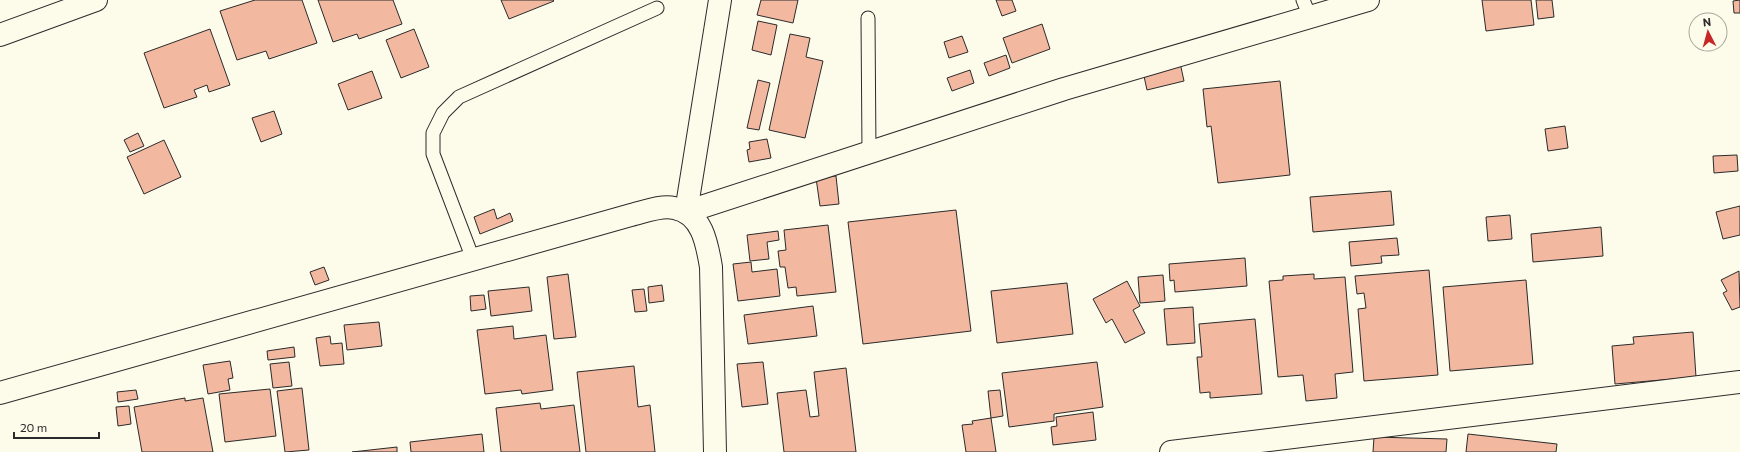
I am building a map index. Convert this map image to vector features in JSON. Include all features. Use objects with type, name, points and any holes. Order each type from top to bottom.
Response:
[{"type":"street","points":[[0,35],[96,0]]},
{"type":"street","points":[[686,212],[720,0]]},
{"type":"street","points":[[686,212],[1064,89],[1306,8],[1368,0]]},
{"type":"street","points":[[0,393],[473,259],[656,209],[673,208],[686,212],[696,220],[706,238],[711,266],[715,452]]},
{"type":"street","points":[[1171,452],[1740,382]]},
{"type":"lane","points":[[473,259],[433,154],[434,133],[443,113],[459,97],[657,8]]},
{"type":"lane","points":[[868,18],[869,153]]},
{"type":"building","points":[[255,0],[302,0],[317,43],[269,59],[266,51],[237,60],[220,11]]},
{"type":"building","points":[[318,0],[393,0],[402,24],[359,39],[357,34],[333,42]]},
{"type":"building","points":[[501,0],[553,0],[554,1],[509,19]]},
{"type":"building","points":[[761,0],[798,0],[793,23],[757,15]]},
{"type":"building","points":[[996,0],[1012,0],[1016,11],[1002,16]]},
{"type":"building","points":[[1482,0],[1531,0],[1534,25],[1486,31]]},
{"type":"building","points":[[1536,0],[1552,0],[1554,17],[1538,19]]},
{"type":"building","points":[[1740,0],[1740,13],[1734,13],[1733,1]]},
{"type":"building","points":[[758,21],[777,25],[771,55],[752,50]]},
{"type":"building","points":[[1042,24],[1050,49],[1012,63],[1003,38]]},
{"type":"building","points":[[210,29],[230,85],[209,92],[207,85],[194,90],[197,97],[164,108],[144,53]]},
{"type":"building","points":[[414,29],[429,67],[401,78],[386,40]]},
{"type":"building","points":[[790,34],[810,38],[806,57],[823,61],[805,138],[769,130]]},
{"type":"building","points":[[962,36],[968,52],[949,58],[944,42]]},
{"type":"building","points":[[1006,55],[1010,68],[989,76],[984,63]]},
{"type":"building","points":[[1179,58],[1184,81],[1147,90],[1142,67]]},
{"type":"building","points":[[970,70],[974,83],[952,91],[947,78]]},
{"type":"building","points":[[372,71],[382,98],[348,110],[338,84]]},
{"type":"building","points":[[758,80],[770,83],[759,130],[747,128]]},
{"type":"building","points":[[1280,81],[1290,175],[1218,183],[1211,126],[1207,127],[1203,89]]},
{"type":"building","points":[[274,111],[282,134],[261,142],[252,118]]},
{"type":"building","points":[[1565,126],[1568,148],[1548,151],[1545,129]]},
{"type":"building","points":[[138,133],[144,146],[130,152],[124,140]]},
{"type":"building","points":[[767,139],[771,158],[749,162],[747,150],[750,149],[749,142]]},
{"type":"building","points":[[164,140],[181,177],[144,194],[127,157]]},
{"type":"building","points":[[1737,155],[1738,171],[1714,173],[1713,156]]},
{"type":"building","points":[[836,176],[839,204],[820,206],[816,178]]},
{"type":"building","points":[[1391,191],[1394,225],[1313,232],[1310,197]]},
{"type":"building","points":[[1740,206],[1740,235],[1723,239],[1716,212]]},
{"type":"building","points":[[494,209],[497,219],[510,213],[513,221],[480,234],[474,217]]},
{"type":"building","points":[[956,210],[971,331],[863,344],[848,222]]},
{"type":"building","points":[[1510,215],[1512,239],[1488,241],[1486,217]]},
{"type":"building","points":[[828,225],[836,292],[797,296],[796,287],[788,288],[785,267],[780,267],[778,251],[786,250],[784,230]]},
{"type":"building","points":[[1601,227],[1603,256],[1533,262],[1531,234]]},
{"type":"building","points":[[778,231],[779,240],[767,242],[769,259],[750,261],[747,235]]},
{"type":"building","points":[[1397,238],[1399,255],[1381,256],[1382,263],[1351,266],[1349,242]]},
{"type":"building","points":[[1245,258],[1247,286],[1175,292],[1174,280],[1170,281],[1169,264]]},
{"type":"building","points":[[751,262],[752,272],[777,269],[780,296],[738,301],[733,264]]},
{"type":"building","points":[[324,267],[329,280],[315,285],[310,272]]},
{"type":"building","points":[[1429,270],[1438,375],[1364,381],[1358,309],[1366,308],[1364,293],[1357,294],[1355,276]]},
{"type":"building","points":[[1739,271],[1740,307],[1732,310],[1723,293],[1727,291],[1721,280]]},
{"type":"building","points":[[568,274],[576,337],[554,339],[547,277]]},
{"type":"building","points":[[1314,274],[1314,279],[1345,277],[1353,372],[1335,374],[1337,398],[1306,401],[1303,375],[1278,377],[1269,281],[1283,280],[1283,276]]},
{"type":"building","points":[[1163,275],[1165,301],[1140,303],[1138,277]]},
{"type":"building","points":[[1526,280],[1533,364],[1450,371],[1443,287]]},
{"type":"building","points":[[1127,281],[1140,306],[1133,310],[1145,333],[1125,343],[1112,319],[1106,323],[1093,299]]},
{"type":"building","points":[[1067,283],[1073,334],[997,343],[991,291]]},
{"type":"building","points":[[662,285],[664,301],[649,303],[648,287]]},
{"type":"building","points":[[529,287],[532,311],[491,316],[488,291]]},
{"type":"building","points":[[644,289],[647,311],[635,312],[632,290]]},
{"type":"building","points":[[484,295],[486,309],[471,311],[470,296]]},
{"type":"building","points":[[813,306],[817,336],[748,344],[744,315]]},
{"type":"building","points":[[1193,307],[1195,343],[1167,345],[1164,309]]},
{"type":"building","points":[[1255,319],[1262,394],[1210,398],[1210,392],[1200,393],[1197,357],[1202,357],[1199,324]]},
{"type":"building","points":[[379,322],[382,346],[347,350],[344,325]]},
{"type":"building","points":[[513,326],[514,339],[546,335],[553,390],[522,394],[521,390],[485,394],[477,330]]},
{"type":"building","points":[[1693,332],[1696,377],[1615,384],[1612,346],[1634,344],[1633,337]]},
{"type":"building","points":[[330,336],[331,344],[342,343],[344,364],[320,366],[316,338]]},
{"type":"building","points":[[294,347],[295,357],[268,360],[267,351]]},
{"type":"building","points":[[230,361],[233,378],[228,379],[230,390],[208,394],[203,365]]},
{"type":"building","points":[[289,362],[292,386],[273,388],[270,364]]},
{"type":"building","points":[[763,362],[768,404],[742,407],[737,364]]},
{"type":"building","points":[[1097,362],[1103,407],[1054,414],[1054,421],[1009,427],[1002,373]]},
{"type":"building","points":[[634,366],[638,407],[650,405],[655,452],[586,452],[577,372]]},
{"type":"building","points":[[846,368],[856,452],[784,452],[777,393],[806,390],[810,417],[819,416],[814,372]]},
{"type":"building","points":[[302,388],[309,450],[285,452],[277,391]]},
{"type":"building","points":[[270,389],[276,436],[225,442],[219,394]]},
{"type":"building","points":[[136,390],[138,399],[118,402],[117,392]]},
{"type":"building","points":[[1000,390],[1003,416],[991,418],[988,391]]},
{"type":"building","points":[[185,398],[185,401],[203,398],[213,452],[142,452],[134,407]]},
{"type":"building","points":[[540,403],[541,409],[574,405],[580,452],[501,452],[496,408]]},
{"type":"building","points":[[129,406],[131,424],[118,426],[116,407]]},
{"type":"building","points":[[1093,412],[1096,440],[1053,445],[1051,427],[1057,426],[1056,417]]},
{"type":"building","points":[[991,418],[996,452],[966,452],[962,425],[973,424],[972,421]]},
{"type":"building","points":[[482,434],[484,452],[411,452],[410,442]]},
{"type":"building","points":[[1468,434],[1557,444],[1556,452],[1466,452]]},
{"type":"building","points":[[1374,437],[1447,439],[1446,452],[1373,452]]},
{"type":"building","points":[[397,447],[397,452],[352,452]]}]
